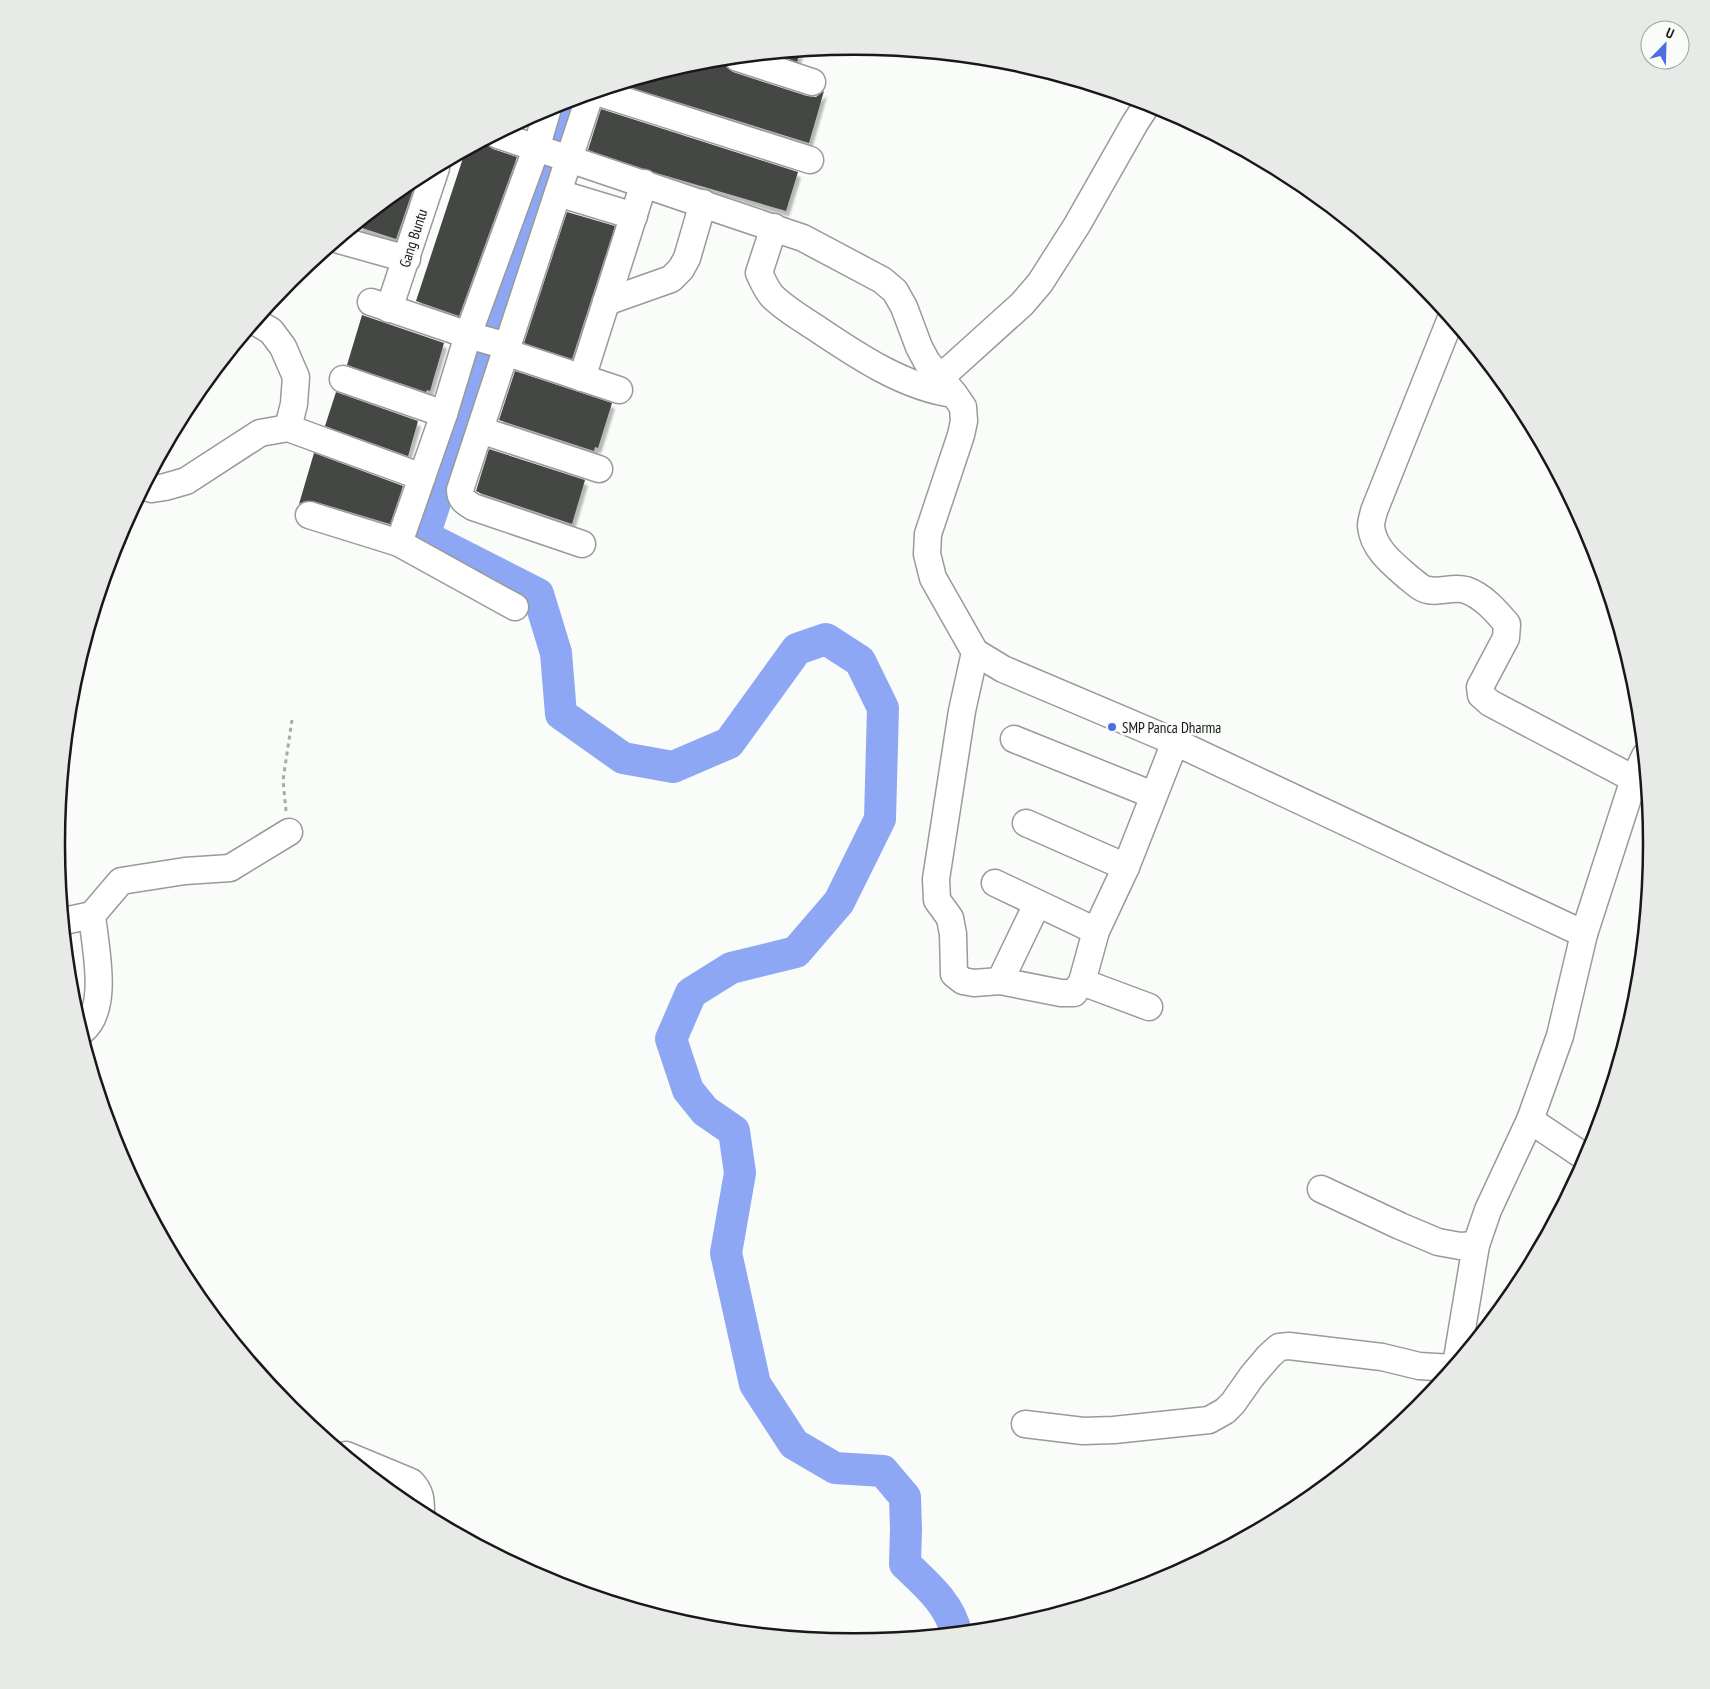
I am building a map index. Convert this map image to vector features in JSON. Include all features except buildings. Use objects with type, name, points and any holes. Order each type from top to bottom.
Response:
[{"type":"street","points":[[751,62],[812,82]]},
{"type":"street","points":[[608,95],[810,160]]},
{"type":"street","points":[[582,544],[473,507],[460,496],[460,490],[588,102]]},
{"type":"street","points":[[774,227],[759,273],[771,294],[783,306],[842,346],[883,369],[924,388],[938,392],[947,386],[1040,283],[1077,225],[1143,110]]},
{"type":"street","points":[[400,543],[444,414],[474,337],[545,119]]},
{"type":"street","points":[[504,137],[803,238],[882,280],[895,291],[904,307],[919,347],[927,362],[962,407],[964,421],[961,435],[928,534],[927,554],[934,578],[975,652],[1003,669],[1175,742],[1584,934]]},
{"type":"street","name":"Gang Buntu","points":[[425,183],[407,259],[380,305],[474,337]]},
{"type":"street","points":[[582,378],[644,183]]},
{"type":"street","points":[[558,193],[634,216]]},
{"type":"street","points":[[606,302],[671,278],[676,274],[687,258],[703,203]]},
{"type":"street","points":[[345,242],[407,259]]},
{"type":"street","points":[[332,252],[369,250]]},
{"type":"street","points":[[1449,324],[1374,511],[1371,526],[1375,541],[1393,564],[1422,589],[1429,591],[1467,590],[1495,611],[1507,624],[1506,638],[1480,687],[1482,695],[1490,703],[1639,768],[1584,934],[1560,1036],[1530,1120],[1488,1210],[1476,1244],[1456,1357]]},
{"type":"street","points":[[260,325],[271,331],[283,347],[296,377],[294,404],[288,428]]},
{"type":"street","points":[[474,337],[618,390]]},
{"type":"street","points":[[343,379],[444,414]]},
{"type":"street","points":[[151,488],[165,487],[186,480],[260,433],[288,428],[422,477]]},
{"type":"street","points":[[480,430],[599,470]]},
{"type":"street","points":[[309,515],[400,543],[515,607]]},
{"type":"street","points":[[975,652],[962,711],[936,879],[937,900],[950,918],[953,934],[954,974],[963,981],[974,983],[1000,981],[1074,994],[1082,982],[1096,931],[1126,866],[1175,742]]},
{"type":"street","points":[[1014,739],[1153,795]]},
{"type":"street","points":[[1026,823],[1126,866]]},
{"type":"street","points":[[69,919],[92,915],[121,881],[230,868],[288,832]]},
{"type":"street","points":[[995,883],[1096,931]]},
{"type":"street","points":[[1000,981],[1037,904]]},
{"type":"street","points":[[87,1026],[96,1009],[99,996],[92,915]]},
{"type":"street","points":[[1082,982],[1149,1007]]},
{"type":"street","points":[[1530,1120],[1581,1154]]},
{"type":"street","points":[[1321,1189],[1438,1242],[1460,1246],[1476,1244]]},
{"type":"street","points":[[1025,1424],[1083,1431],[1114,1430],[1209,1420],[1233,1403],[1252,1376],[1279,1347],[1289,1346],[1382,1357],[1419,1366],[1448,1366]]},
{"type":"street","points":[[363,1462],[411,1482],[418,1489],[421,1504]]},
{"type":"path","points":[[288,832],[283,780],[292,720]]},
{"type":"waterway","points":[[565,111],[424,536],[538,594],[556,653],[561,714],[623,758],[673,767],[729,743],[797,649],[826,639],[860,661],[883,708],[880,819],[839,902],[796,952],[731,968],[691,993],[671,1039],[688,1090],[705,1111],[734,1131],[740,1173],[726,1253],[755,1384],[794,1444],[835,1468],[883,1471],[905,1497],[905,1564],[936,1595],[949,1613],[954,1627]]},
{"type":"place","name":"SMP Panca Dharma","points":[[1112,727]]}]
